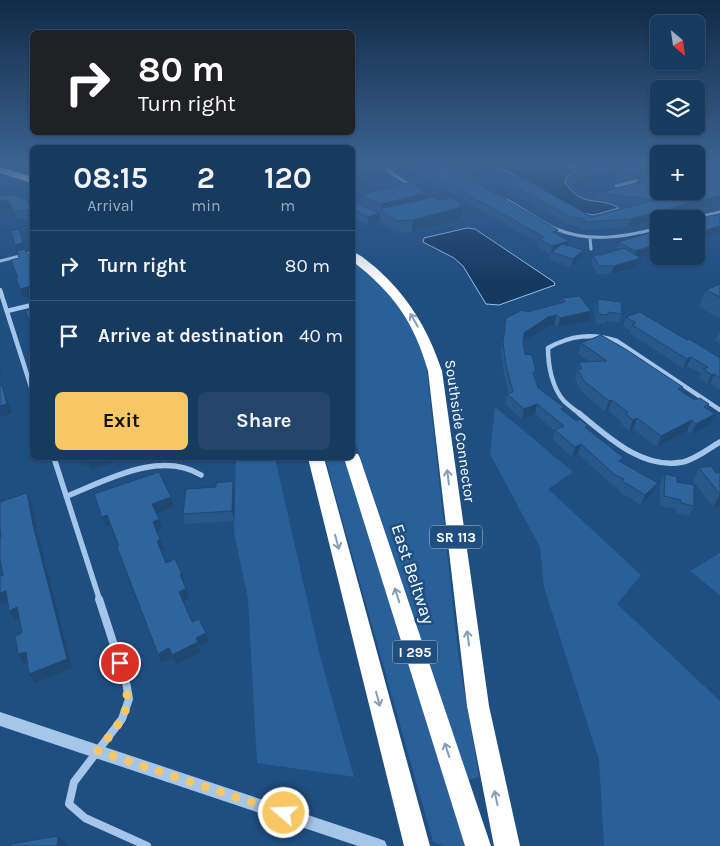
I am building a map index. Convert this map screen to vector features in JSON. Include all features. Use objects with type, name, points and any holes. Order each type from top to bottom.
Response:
[{"type":"highway","name":"Southside Connector","points":[[355,258],[388,285],[409,310],[422,333],[435,371],[478,706],[507,846]]},
{"type":"highway","points":[[315,460],[417,846]]},
{"type":"highway","name":"East Beltway","points":[[353,460],[478,846]]},
{"type":"street","points":[[512,203],[556,229],[590,238],[634,236],[650,231]]},
{"type":"street","points":[[705,216],[720,212]]},
{"type":"street","points":[[590,238],[591,250]]},
{"type":"street","points":[[0,261],[30,254]]},
{"type":"street","points":[[0,290],[30,384]]},
{"type":"street","points":[[7,311],[30,305]]},
{"type":"street","points":[[720,410],[618,341],[592,334],[576,335],[548,348],[548,356],[557,392],[564,401],[628,450],[644,459],[661,463],[684,461],[720,442]]},
{"type":"street","points":[[55,460],[126,682],[129,699],[122,719],[74,782],[69,804],[85,818],[147,846]]},
{"type":"street","points":[[67,496],[147,467],[168,464],[186,466],[201,475]]},
{"type":"street","points":[[2,723],[98,751],[380,846]]},
{"type":"shaded area","points":[[566,203],[607,203],[619,208],[594,215],[583,213]]},
{"type":"shaded area","points":[[467,228],[475,229],[554,282],[555,285],[499,305],[486,304],[463,266],[454,258],[423,242],[424,238]]},
{"type":"shaded area","points":[[355,262],[389,293],[398,305],[420,346],[426,362],[459,661],[479,777],[468,780],[355,441]]},
{"type":"shaded area","points":[[495,407],[573,472],[548,489],[641,575],[617,604],[720,701],[720,846],[604,846],[599,760],[544,587],[540,547],[490,454]]},
{"type":"shaded area","points":[[236,460],[275,460],[320,656],[354,777],[257,763],[248,599],[234,532]]},
{"type":"shaded area","points":[[326,460],[347,460],[465,846],[445,846],[433,842]]},
{"type":"shaded area","points":[[720,553],[720,595],[690,571]]},
{"type":"building","points":[[10,203],[29,203],[30,206],[30,210],[14,211]]},
{"type":"building","points":[[355,203],[380,213],[368,217],[355,210]]},
{"type":"building","points":[[405,203],[462,204],[460,205],[462,207],[413,220],[396,221],[380,209]]},
{"type":"building","points":[[484,203],[513,203],[558,230],[553,232],[569,241],[552,246],[539,239],[544,237]]},
{"type":"building","points":[[546,203],[568,203],[592,217],[642,203],[686,203],[663,210],[650,210],[650,214],[631,219],[585,222],[584,219],[569,216]]},
{"type":"building","points":[[720,214],[720,226],[705,230],[705,217]]},
{"type":"building","points":[[19,229],[23,243],[15,245],[11,231]]},
{"type":"building","points":[[650,233],[650,247],[635,251],[618,242]]},
{"type":"building","points":[[562,244],[583,250],[573,259],[552,252]]},
{"type":"building","points":[[624,248],[641,258],[614,266],[599,266],[593,255],[601,255]]},
{"type":"building","points":[[25,249],[27,254],[30,253],[30,286],[20,289],[11,260],[19,258],[17,251]]},
{"type":"building","points":[[720,284],[720,297],[706,290]]},
{"type":"building","points":[[580,296],[591,311],[560,318],[557,315],[548,317],[524,333],[525,354],[532,355],[536,372],[533,372],[538,388],[564,407],[561,409],[576,421],[580,419],[588,426],[585,427],[624,458],[619,461],[658,483],[645,495],[622,481],[624,479],[615,475],[581,444],[575,447],[555,430],[564,426],[537,404],[524,409],[507,394],[513,392],[503,343],[506,318],[522,310],[527,312],[565,302],[562,298]]},
{"type":"building","points":[[598,299],[621,302],[622,314],[608,312],[608,315],[598,314]]},
{"type":"building","points":[[30,310],[30,320],[29,320],[25,311]]},
{"type":"building","points":[[640,312],[720,358],[720,378],[703,369],[708,367],[691,357],[687,359],[632,325],[636,323],[626,317]]},
{"type":"building","points":[[601,335],[683,387],[678,389],[695,400],[700,398],[709,404],[704,407],[715,414],[696,424],[692,420],[661,436],[637,418],[633,420],[625,413],[628,412],[612,400],[609,401],[584,381],[578,369],[582,369],[579,362],[607,361],[581,343]]},
{"type":"building","points":[[2,385],[7,404],[0,406],[0,386]]},
{"type":"building","points":[[711,466],[716,473],[720,472],[720,494],[699,468]]},
{"type":"building","points":[[159,472],[171,497],[152,504],[159,519],[153,522],[160,540],[157,541],[166,563],[175,559],[186,589],[179,592],[192,622],[199,619],[206,633],[196,638],[198,642],[172,655],[169,648],[158,654],[117,547],[119,546],[107,515],[102,517],[94,494]]},
{"type":"building","points":[[665,474],[677,477],[677,482],[694,485],[694,506],[681,503],[681,500],[664,496]]},
{"type":"building","points":[[233,481],[232,511],[183,514],[186,489],[216,487],[216,483]]},
{"type":"building","points":[[27,493],[33,525],[67,659],[29,674],[26,652],[18,654],[15,636],[22,633],[17,607],[9,611],[6,591],[0,593],[0,576],[3,575],[0,560],[0,502]]},
{"type":"building","points":[[58,836],[57,846],[11,846],[11,844]]},
{"type":"route","points":[[120,663],[129,699],[122,719],[98,751],[284,813]]}]
